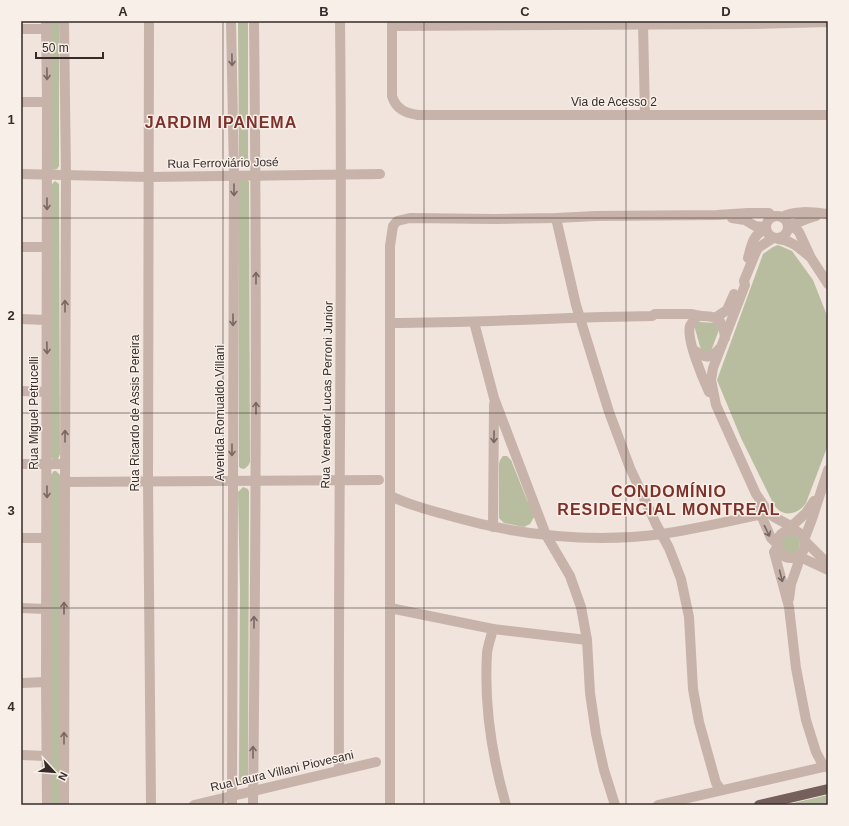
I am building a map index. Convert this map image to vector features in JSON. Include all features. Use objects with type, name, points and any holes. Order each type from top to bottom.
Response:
[{"type":"main road","points":[[759,805],[828,789]]},
{"type":"street","points":[[64,21],[66,175],[64,805]]},
{"type":"street","name":"Rua Ricardo de Assis Pereira","points":[[149,21],[148,482],[151,805]]},
{"type":"street","name":"Avenida Romualdo Villani","points":[[231,21],[234,175],[232,800]]},
{"type":"street","points":[[253,805],[256,480],[256,175],[254,21]]},
{"type":"street","name":"Rua Vereador Lucas Perroni Junior","points":[[339,770],[339,481],[342,175],[340,21]]},
{"type":"street","points":[[392,24],[643,25],[828,22]]},
{"type":"street","name":"Via de Acesso 2","points":[[392,24],[392,96],[396,106],[407,113],[418,115],[828,115]]},
{"type":"street","points":[[21,29],[46,25]]},
{"type":"street","name":"Rua Miguel Petrucelli","points":[[46,25],[47,805]]},
{"type":"street","points":[[643,25],[645,115]]},
{"type":"street","points":[[21,102],[47,102]]},
{"type":"street","name":"Rua Ferroviário José","points":[[21,174],[149,177],[380,174]]},
{"type":"street","points":[[390,805],[390,246],[393,226],[397,221],[410,218],[495,219],[717,215],[748,212],[769,213],[796,229],[811,258],[828,284]]},
{"type":"street","points":[[717,215],[745,220],[755,226],[765,229]]},
{"type":"street","points":[[811,258],[799,247],[790,242],[776,239],[768,235],[765,229],[767,221],[781,220],[795,224],[805,219],[823,215]]},
{"type":"street","points":[[801,237],[808,223],[823,215]]},
{"type":"street","points":[[556,218],[580,317],[609,412],[630,468],[669,548],[681,579],[689,624],[693,689],[699,722],[716,783],[721,790]]},
{"type":"street","points":[[715,318],[727,310],[738,287],[744,281],[758,248],[776,239],[782,238],[787,233],[781,220]]},
{"type":"street","points":[[749,268],[748,258],[753,241],[758,232],[765,229]]},
{"type":"street","points":[[21,247],[47,247]]},
{"type":"street","points":[[716,405],[711,375],[745,285],[744,281]]},
{"type":"street","points":[[652,316],[655,314],[692,314],[698,316],[705,315],[715,318],[722,325],[725,338]]},
{"type":"street","points":[[391,323],[474,322],[580,317],[652,316],[679,321],[686,325],[690,330],[694,350],[707,387],[756,494],[764,514],[770,538],[778,545],[779,550],[784,556],[797,556],[828,570]]},
{"type":"street","points":[[690,330],[692,324],[698,316]]},
{"type":"street","points":[[21,319],[46,320]]},
{"type":"street","points":[[474,322],[494,398],[546,535],[562,562],[576,592],[581,607],[587,640],[590,693],[596,734],[604,770],[615,805]]},
{"type":"street","points":[[694,350],[703,356],[708,357],[712,356],[720,348]]},
{"type":"street","points":[[21,391],[47,392]]},
{"type":"street","points":[[493,527],[494,398]]},
{"type":"street","points":[[21,464],[65,464]]},
{"type":"street","points":[[788,607],[791,584],[798,564],[797,556],[803,549],[804,540],[828,470]]},
{"type":"street","points":[[65,482],[379,480]]},
{"type":"street","points":[[792,530],[794,524],[804,516],[810,508],[822,485]]},
{"type":"street","points":[[391,496],[419,507],[466,521],[493,527],[546,535],[584,538],[662,534],[764,514],[774,517],[787,524],[792,530],[800,533],[804,540],[828,564]]},
{"type":"street","points":[[658,805],[826,766],[816,752],[806,720],[796,668],[788,607],[774,552],[778,545],[780,536],[787,531],[792,530]]},
{"type":"street","points":[[21,538],[46,538]]},
{"type":"street","points":[[21,608],[46,609]]},
{"type":"street","points":[[390,608],[493,629],[587,640]]},
{"type":"street","points":[[493,629],[487,652],[488,704],[494,750],[506,805]]},
{"type":"street","points":[[21,682],[46,682]]},
{"type":"street","points":[[21,755],[46,756]]},
{"type":"street","name":"Rua Laura Villani Piovesani","points":[[194,805],[232,800],[253,790],[376,762]]},
{"type":"green space","points":[[51,21],[59,21],[59,166],[57,169],[53,170],[50,169]]},
{"type":"green space","points":[[238,21],[248,21],[248,161],[245,165],[241,163],[239,157]]},
{"type":"green space","points":[[240,178],[247,179],[249,182],[250,462],[244,469],[240,468],[239,466],[238,182]]},
{"type":"green space","points":[[55,181],[59,184],[60,454],[58,459],[54,460],[50,457],[50,186]]},
{"type":"green space","points":[[778,245],[792,251],[813,280],[828,318],[828,445],[806,503],[799,510],[790,513],[782,512],[774,505],[741,438],[717,380],[763,254]]},
{"type":"green space","points":[[698,322],[717,323],[719,330],[709,353],[701,350],[694,325]]},
{"type":"green space","points":[[503,456],[507,456],[511,460],[527,500],[533,509],[534,517],[530,524],[524,527],[504,523],[499,518],[499,464]]},
{"type":"green space","points":[[54,471],[60,475],[60,805],[49,805],[50,476]]},
{"type":"green space","points":[[243,487],[248,489],[249,492],[248,778],[246,783],[241,784],[239,779],[240,589],[238,492]]},
{"type":"green space","points":[[786,534],[794,534],[800,540],[800,548],[794,554],[786,554],[780,548],[780,540]]},
{"type":"green space","points":[[828,795],[828,805],[785,805]]},
{"type":"district","name":"JARDIM IPANEMA","points":[[221,122]]},
{"type":"district","name":"CONDOMÍNIO RESIDENCIAL MONTREAL","points":[[669,500]]}]
